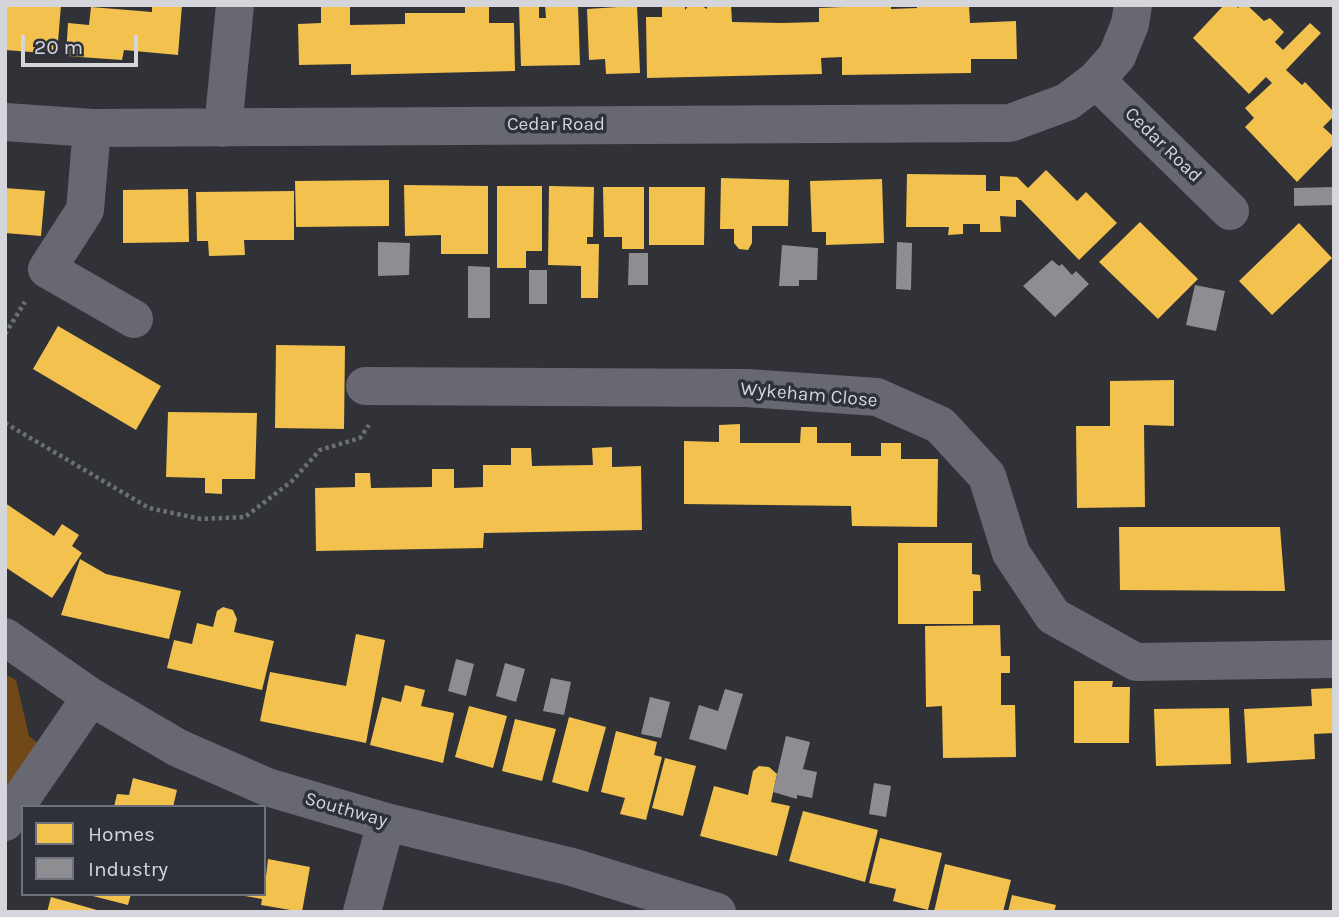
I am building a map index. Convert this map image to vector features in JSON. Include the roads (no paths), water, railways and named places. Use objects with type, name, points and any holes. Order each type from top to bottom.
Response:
[{"type":"street","points":[[223,128],[234,5]]},
{"type":"street","name":"Cedar Road","points":[[5,122],[92,128],[1010,123],[1067,102],[1096,80],[1116,56],[1130,24],[1133,5]]},
{"type":"street","name":"Cedar Road","points":[[1096,80],[1230,211]]},
{"type":"street","points":[[92,128],[85,210],[47,269],[134,319]]},
{"type":"street","name":"Wykeham Close","points":[[379,386],[747,388],[877,397],[940,425],[987,476],[1011,553],[1053,616],[1136,662],[1334,659]]},
{"type":"street","name":"Southway","points":[[5,637],[91,697],[178,748],[267,787],[386,822],[572,867],[717,912]]},
{"type":"street","points":[[5,822],[91,697]]},
{"type":"street","points":[[362,912],[386,822]]}]
